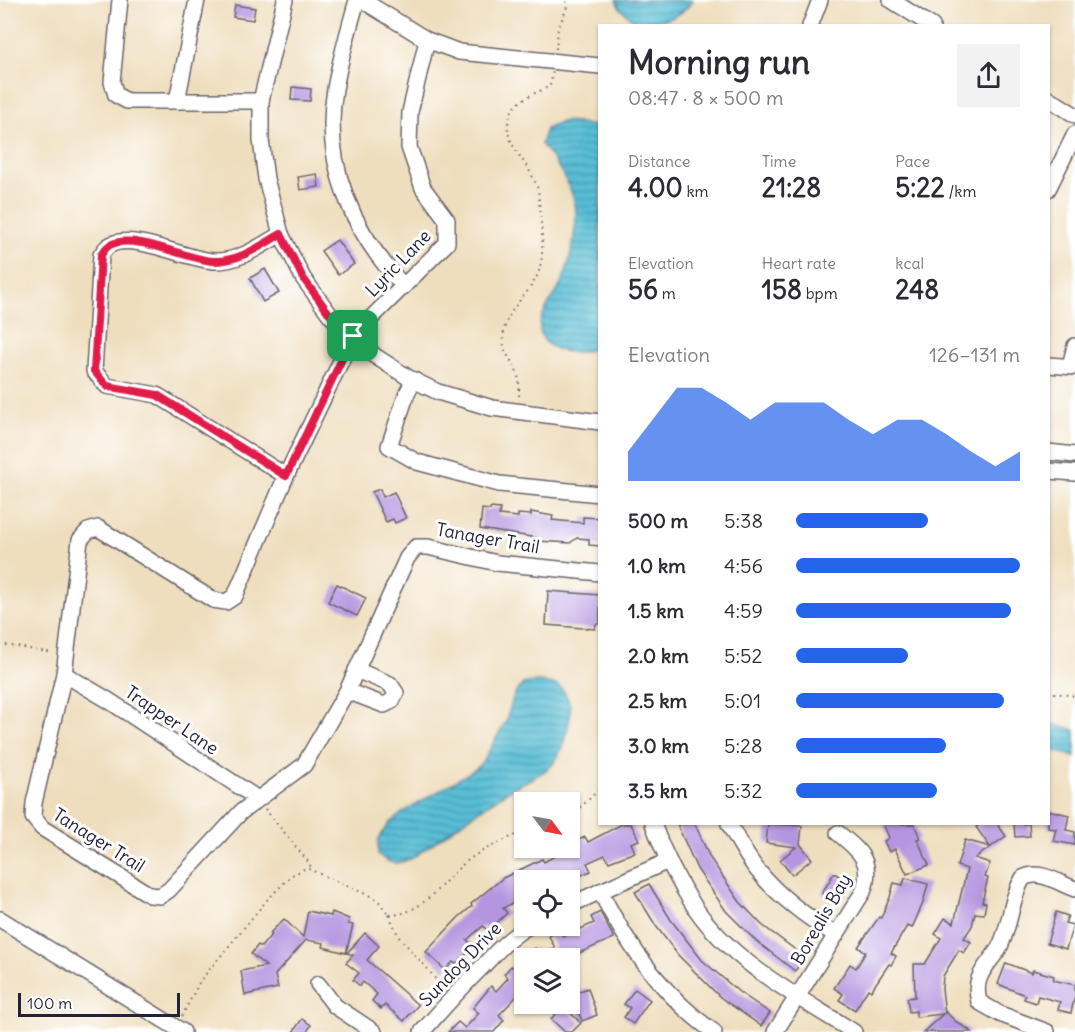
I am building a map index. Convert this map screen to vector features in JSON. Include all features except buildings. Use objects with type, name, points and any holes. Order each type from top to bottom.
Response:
[{"type":"street","points":[[120,0],[112,82],[116,95],[127,101],[261,101]]},
{"type":"street","points":[[177,101],[197,0]]},
{"type":"street","points":[[285,0],[261,101],[261,140],[266,178],[281,234],[303,278],[331,316],[375,356],[414,380],[458,399],[492,408],[598,422]]},
{"type":"street","points":[[357,0],[335,89],[332,118],[333,145],[345,198],[357,223],[372,249],[404,286]]},
{"type":"street","points":[[362,0],[427,40],[459,52],[598,66]]},
{"type":"street","points":[[811,24],[820,0]]},
{"type":"street","points":[[891,0],[929,24]]},
{"type":"street","name":"Lyric Lane","points":[[353,336],[447,243],[447,220],[423,188],[409,147],[410,112],[427,40]]},
{"type":"street","points":[[1050,99],[1075,115]]},
{"type":"street","points":[[1050,185],[1075,134]]},
{"type":"street","points":[[281,234],[239,258],[212,261],[164,247],[121,242],[108,245],[101,255],[94,371],[107,386],[157,395],[286,476]]},
{"type":"street","name":"Tanager Trail","points":[[353,336],[286,476],[235,596],[226,602],[213,600],[98,528],[88,531],[80,540],[64,674],[32,811],[33,817],[42,828],[150,895],[160,896],[169,890],[241,812],[304,765],[347,691],[407,558],[416,547],[428,547],[497,563],[598,573]]},
{"type":"street","points":[[1050,364],[1072,367],[1075,346]]},
{"type":"street","points":[[414,380],[407,393],[389,446],[417,462],[500,484],[598,494]]},
{"type":"street","points":[[1050,452],[1075,455]]},
{"type":"street","points":[[1050,471],[1075,473]]},
{"type":"street","points":[[347,691],[384,705],[392,701],[396,693],[390,684],[356,670]]},
{"type":"street","name":"Trapper Lane","points":[[64,674],[108,700],[258,800]]},
{"type":"street","points":[[653,825],[668,861],[697,910],[720,936],[759,971],[854,1032]]},
{"type":"street","points":[[730,825],[759,873],[784,898],[810,919],[836,935]]},
{"type":"street","name":"Borealis Bay","points":[[775,1032],[863,892],[867,880],[867,864],[852,844],[838,833]]},
{"type":"street","points":[[580,900],[668,861]]},
{"type":"street","points":[[1046,1032],[1000,1014],[980,1002],[977,992],[979,979],[1007,931],[1018,886],[1023,878],[1035,874],[1042,875],[1075,889]]},
{"type":"street","points":[[600,891],[637,955],[676,999],[714,1032]]},
{"type":"street","points":[[0,919],[179,1030]]},
{"type":"street","name":"Sundog Drive","points":[[423,1032],[450,999],[514,935]]},
{"type":"street","points":[[318,984],[335,1006],[374,1032]]},
{"type":"path","points":[[519,396],[517,372],[505,353],[504,328],[510,315],[538,274],[542,246],[538,188],[529,168],[509,137],[508,124],[512,111],[520,100],[550,86],[558,29],[567,7],[566,0]]},
{"type":"path","points":[[0,644],[67,655]]},
{"type":"path","points":[[1050,692],[1075,696]]},
{"type":"path","points":[[580,807],[598,791]]},
{"type":"path","points":[[258,800],[310,864],[311,870]]},
{"type":"path","points":[[389,915],[402,915],[417,908],[470,859],[514,836]]},
{"type":"path","points":[[179,1030],[200,981],[267,900],[292,875],[306,868],[377,899],[389,915],[399,937],[427,968],[450,999]]},
{"type":"water","points":[[616,0],[693,0],[681,13],[668,19],[636,23],[619,7]]},
{"type":"water","points":[[564,121],[598,127],[598,346],[584,352],[555,348],[542,337],[540,329],[544,313],[563,280],[570,259],[576,212],[570,187],[541,144],[546,129]]},
{"type":"water","points":[[546,682],[560,687],[569,702],[568,726],[562,746],[550,767],[506,792],[411,859],[393,863],[382,858],[378,854],[378,840],[389,824],[402,813],[477,768],[506,721],[514,695],[523,684]]},
{"type":"water","points":[[1050,724],[1075,730],[1075,757],[1050,749]]},
{"type":"route","points":[[281,234],[303,278],[331,316],[353,336],[286,476],[157,395],[107,386],[94,371],[101,255],[108,245],[121,242],[164,247],[212,261],[239,258],[281,234]]}]
